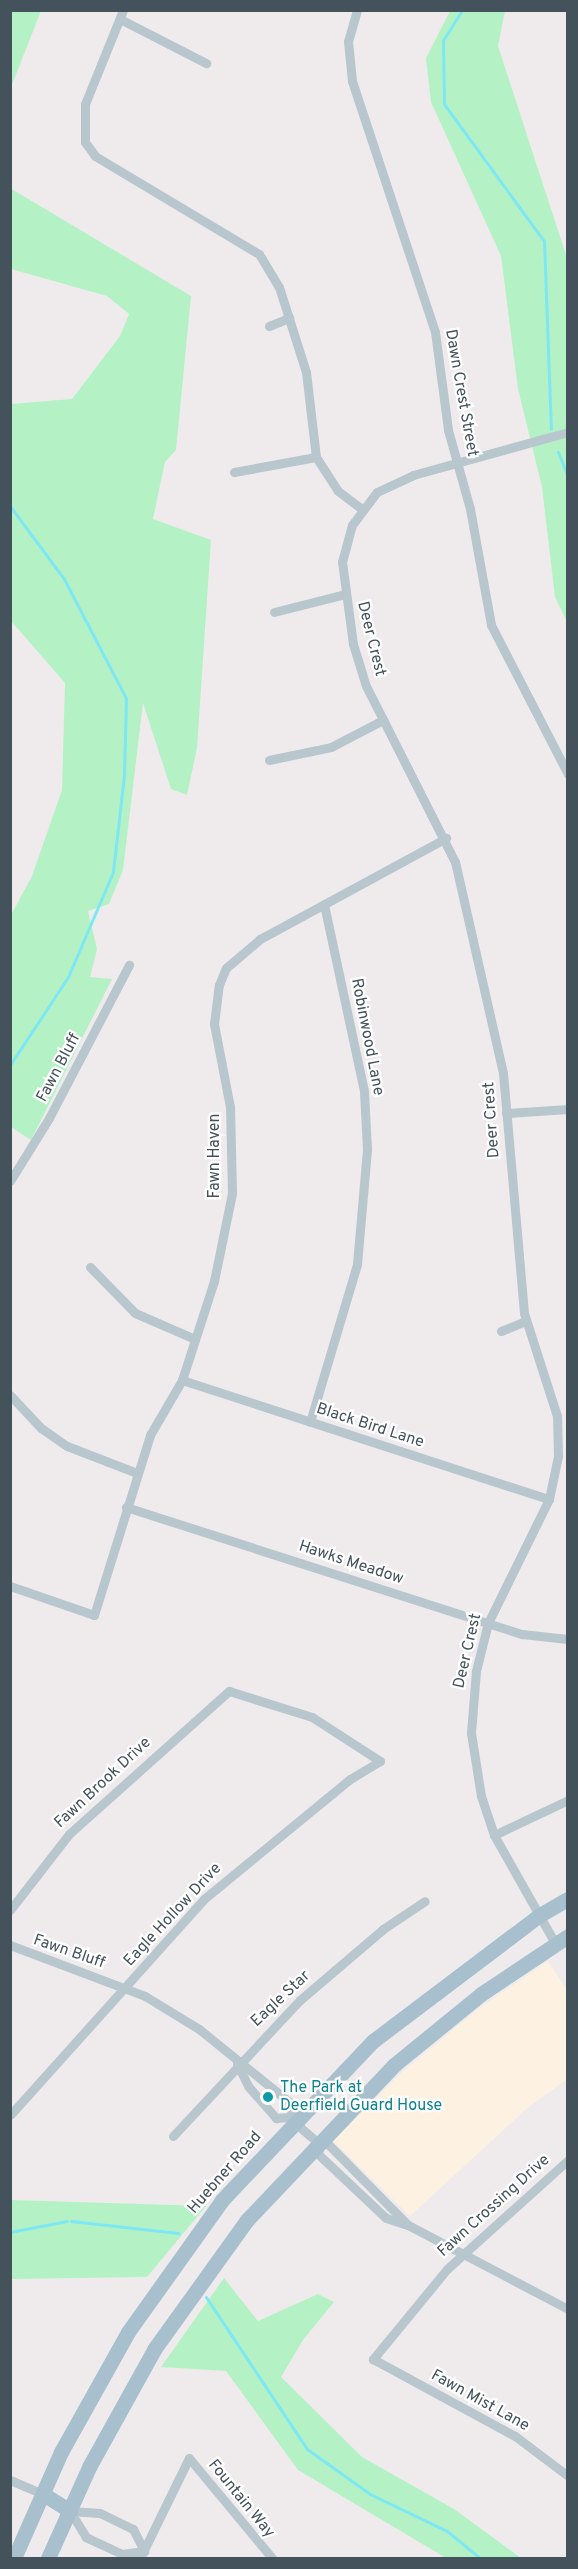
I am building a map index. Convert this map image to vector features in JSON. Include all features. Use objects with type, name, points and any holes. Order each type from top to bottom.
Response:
[{"type":"main road","name":"Huebner Road","points":[[14,2559],[62,2452],[141,2312],[222,2200],[291,2120],[373,2041],[538,1916],[567,1899]]},
{"type":"main road","points":[[48,2559],[70,2511],[167,2329],[247,2220],[394,2065],[481,1994],[561,1939]]},
{"type":"main road","points":[[43,2494],[70,2511]]},
{"type":"street","name":"Dawn Crest Street","points":[[357,10],[348,41],[352,81],[435,332],[457,462],[491,625],[567,774]]},
{"type":"street","points":[[206,63],[121,15],[85,104],[85,142],[95,156],[252,247],[271,269],[306,372],[316,457],[338,491],[362,509]]},
{"type":"street","points":[[269,326],[289,318]]},
{"type":"street","name":"Deer Crest","points":[[561,1939],[538,1916],[494,1835],[481,1796],[471,1733],[476,1671],[488,1623],[549,1499],[558,1456],[557,1416],[526,1321],[503,1073],[446,838],[383,720],[360,667],[345,594],[343,552],[362,509],[395,482],[457,462],[567,432]]},
{"type":"street","points":[[234,472],[316,457]]},
{"type":"street","points":[[274,612],[345,594]]},
{"type":"street","points":[[269,760],[331,747],[383,720]]},
{"type":"street","name":"Fawn Haven","points":[[10,1586],[94,1615],[150,1435],[182,1380],[225,1238],[232,1193],[230,1107],[214,1024],[219,985],[231,961],[244,949],[446,838]]},
{"type":"street","name":"Robinwood Lane","points":[[310,1422],[357,1264],[367,1149],[364,1091],[324,904]]},
{"type":"street","name":"Fawn Bluff","points":[[10,1181],[49,1118],[129,965]]},
{"type":"street","points":[[506,1113],[567,1109]]},
{"type":"street","points":[[90,1267],[135,1313],[195,1339]]},
{"type":"street","points":[[501,1331],[526,1321]]},
{"type":"street","name":"Black Bird Lane","points":[[182,1380],[549,1499]]},
{"type":"street","points":[[10,1395],[67,1446],[137,1473]]},
{"type":"street","name":"Hawks Meadow","points":[[126,1507],[534,1637],[567,1639]]},
{"type":"street","name":"Eagle Hollow Drive","points":[[10,2115],[126,1989],[204,1899],[244,1863],[380,1761],[312,1717],[229,1691]]},
{"type":"street","name":"Fawn Brook Drive","points":[[10,1910],[69,1834],[229,1691]]},
{"type":"street","points":[[494,1835],[567,1800]]},
{"type":"street","name":"Eagle Star","points":[[173,2136],[237,2064],[300,2000],[424,1901]]},
{"type":"street","name":"Fawn Bluff","points":[[10,1946],[126,1989],[167,2008],[289,2102],[291,2120],[276,2118],[248,2086],[237,2064]]},
{"type":"street","points":[[291,2120],[318,2143],[328,2144],[408,2225]]},
{"type":"street","points":[[318,2143],[318,2154],[380,2214],[408,2225],[567,2309]]},
{"type":"street","name":"Fawn Crossing Drive","points":[[373,2360],[463,2253],[567,2160]]},
{"type":"street","name":"Fawn Mist Lane","points":[[373,2360],[515,2436],[567,2476]]},
{"type":"street","name":"Fountain Way","points":[[142,2555],[189,2458],[272,2559]]},
{"type":"street","points":[[10,2481],[43,2494]]},
{"type":"street","points":[[70,2511],[100,2513],[133,2529],[142,2555],[122,2554],[86,2537],[70,2511]]},
{"type":"shaded area","points":[[548,1961],[567,1990],[567,2079],[525,2110],[410,2216],[333,2141],[402,2072],[478,2009]]},
{"type":"green space","points":[[10,11],[41,11],[11,87]]},
{"type":"green space","points":[[450,11],[505,11],[498,46],[567,258],[567,622],[555,597],[542,487],[518,389],[501,256],[431,102],[426,58]]},
{"type":"green space","points":[[10,188],[191,296],[176,450],[165,462],[153,519],[211,540],[197,748],[187,795],[171,789],[143,703],[123,870],[109,904],[88,911],[97,949],[90,977],[112,979],[31,1140],[11,1127],[11,915],[32,876],[62,790],[65,683],[11,621],[11,404],[72,399],[120,336],[129,314],[107,296],[11,269]]},
{"type":"green space","points":[[11,2200],[206,2206],[147,2277],[11,2279]]},
{"type":"green space","points":[[224,2278],[258,2321],[318,2294],[334,2302],[303,2340],[281,2377],[362,2457],[454,2509],[521,2558],[446,2558],[298,2470],[226,2371],[161,2367]]},
{"type":"waterway","points":[[462,10],[443,40],[444,104],[544,241],[551,429]]},
{"type":"waterway","points":[[558,452],[568,477]]},
{"type":"waterway","points":[[10,506],[64,579],[126,698],[124,775],[113,872],[68,977],[10,1065]]},
{"type":"waterway","points":[[10,2232],[67,2221]]},
{"type":"waterway","points":[[71,2221],[178,2233]]},
{"type":"waterway","points":[[206,2297],[307,2449],[370,2494],[447,2531],[480,2558]]},
{"type":"place","name":"The Park at Deerfield Guard House","points":[[268,2097]]}]
